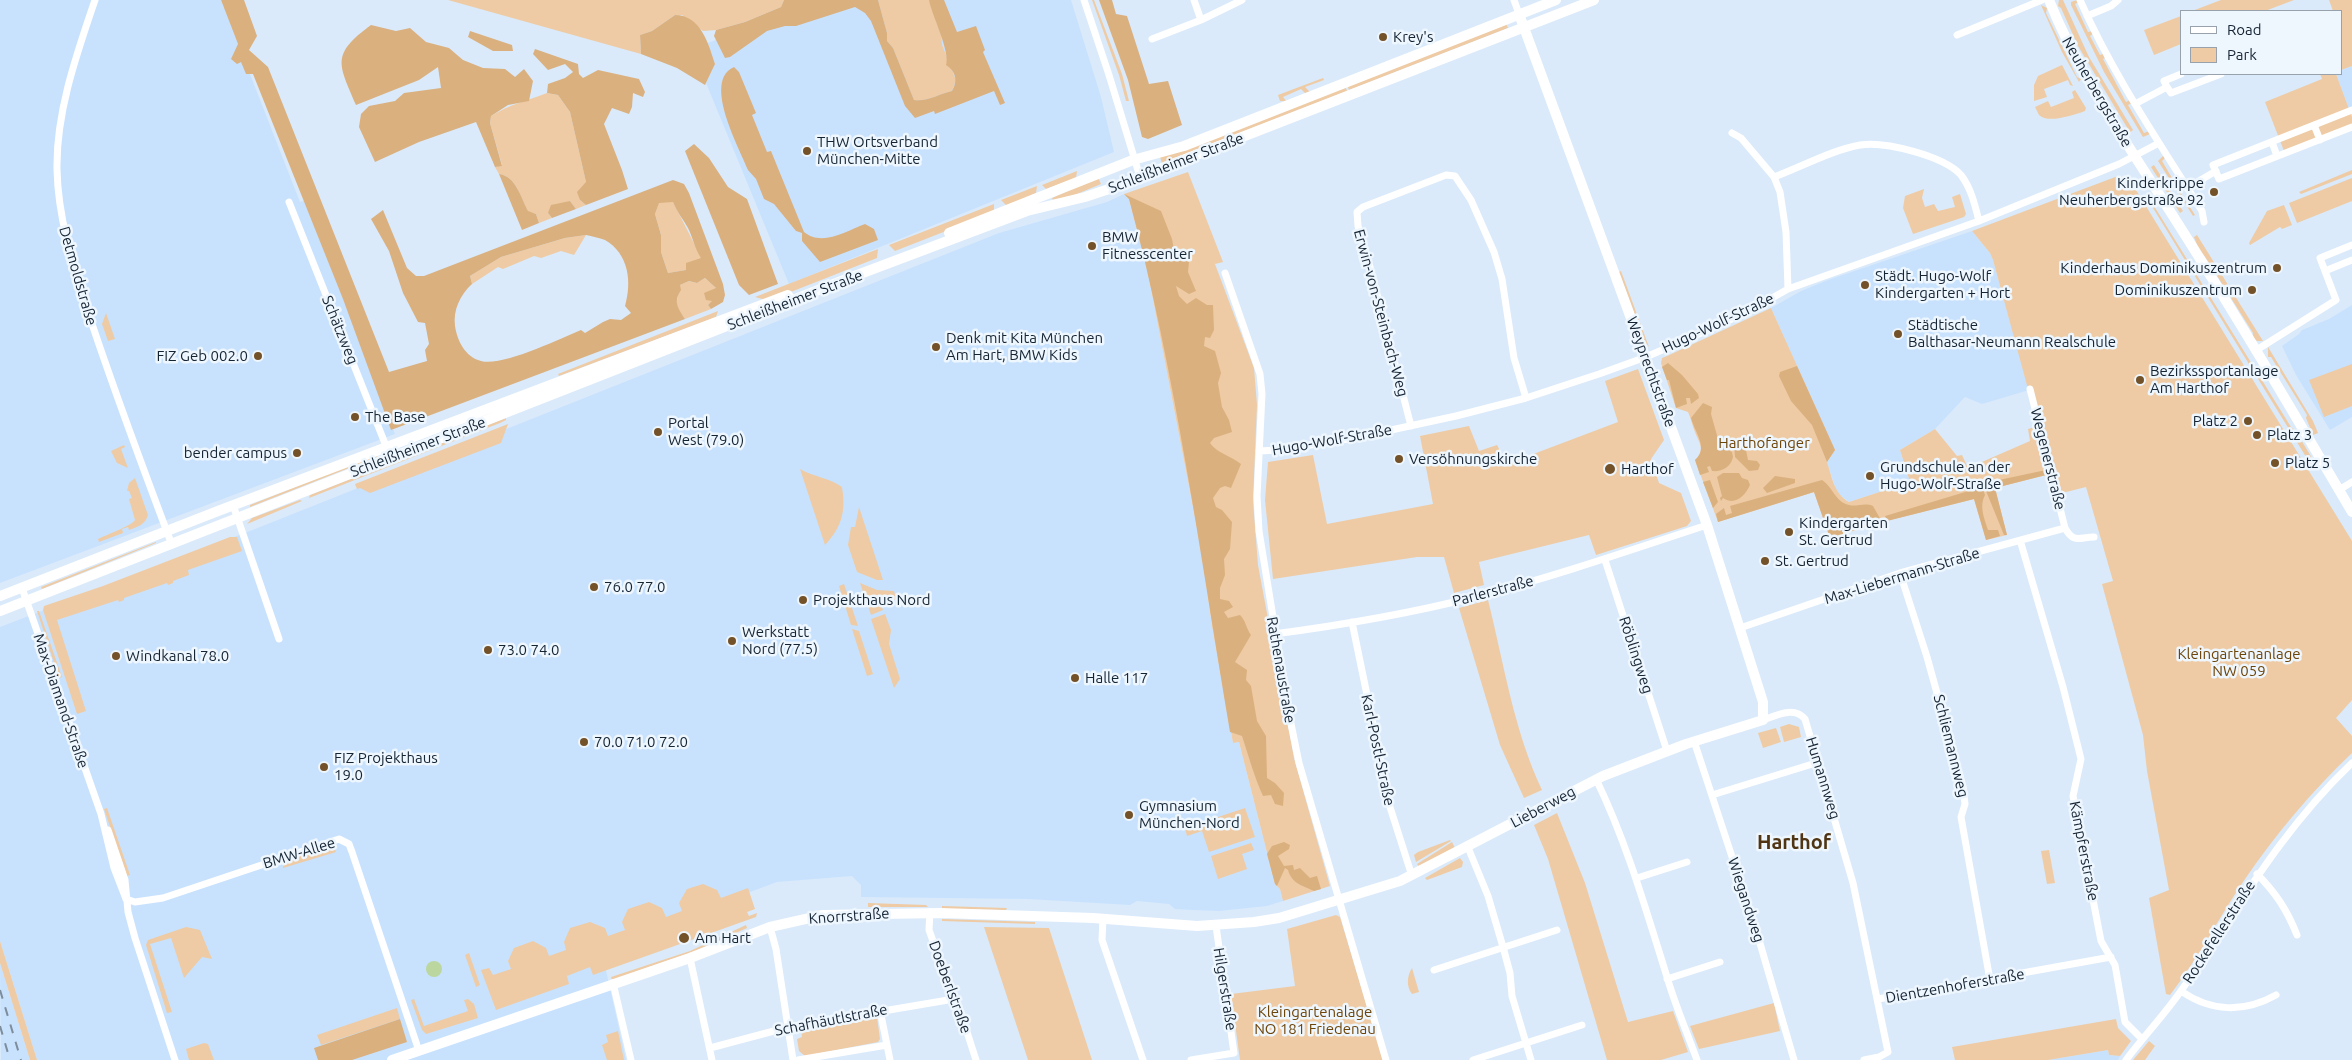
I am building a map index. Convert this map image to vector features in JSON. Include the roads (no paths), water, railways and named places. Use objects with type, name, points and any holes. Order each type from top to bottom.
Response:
[{"type":"main road","name":"Schleißheimer Straße","points":[[0,596],[233,505],[890,257],[1133,160],[1192,143],[1556,0]]},
{"type":"main road","name":"Schleißheimer Straße","points":[[0,611],[1007,218],[1085,197],[1140,177],[1594,0]]},
{"type":"main road","name":"Neuherbergstraße","points":[[2049,0],[2080,68],[2255,350],[2352,512]]},
{"type":"main road","name":"Weyprechtstraße","points":[[1519,14],[1707,525],[1763,702],[1762,720]]},
{"type":"main road","name":"Lieberweg","points":[[1333,903],[1412,876],[1467,845],[1522,820],[1596,779],[1667,750],[1762,720]]},
{"type":"main road","name":"Knorrstraße","points":[[392,1060],[690,958],[770,927],[832,914],[930,912],[1103,918],[1216,926],[1279,918],[1333,903]]},
{"type":"street","name":"Detmoldstraße","points":[[95,0],[74,62],[62,121],[57,168],[59,209],[69,253],[113,388],[172,545]]},
{"type":"street","points":[[1084,0],[1118,103],[1133,160],[1140,177]]},
{"type":"street","points":[[1194,0],[1201,20]]},
{"type":"street","points":[[1152,38],[1201,20],[1242,0]]},
{"type":"street","points":[[1514,0],[1519,14]]},
{"type":"street","points":[[1958,35],[2042,0]]},
{"type":"street","name":"Neuherbergstraße","points":[[2080,0],[2135,104],[2202,212],[2204,222]]},
{"type":"street","points":[[2087,16],[2111,6],[2118,0]]},
{"type":"street","points":[[2180,74],[2164,81],[2171,94],[2218,75]]},
{"type":"street","points":[[2181,75],[2187,87]]},
{"type":"street","points":[[2135,104],[2167,87]]},
{"type":"street","points":[[2352,110],[2213,165],[2218,179],[2352,127]]},
{"type":"street","points":[[2314,125],[2320,140]]},
{"type":"street","points":[[1732,133],[1741,138],[1774,177],[1780,192],[1786,232],[1788,290]]},
{"type":"street","points":[[2272,142],[2277,156]]},
{"type":"street","name":"Neuherbergstraße","points":[[2135,156],[2159,143]]},
{"type":"street","points":[[1774,177],[1854,146],[1870,144],[1888,146],[1938,161],[1956,171],[1968,185],[1979,221]]},
{"type":"street","name":"Hugo-Wolf-Straße","points":[[1259,451],[1279,450],[1335,441],[1411,426],[1526,398],[1646,357],[1749,311],[1788,290],[1979,221],[2135,156]]},
{"type":"street","points":[[2187,188],[2216,171]]},
{"type":"street","name":"Erwin-von-Steinbach-Weg","points":[[1411,426],[1375,283],[1358,226],[1357,212],[1363,207],[1446,175],[1455,176],[1471,200],[1494,252],[1502,279],[1514,358],[1526,398]]},
{"type":"street","name":"Schätzweg","points":[[289,202],[391,458]]},
{"type":"street","points":[[2255,350],[2336,300],[2320,258],[2352,245]]},
{"type":"street","points":[[2325,271],[2352,260]]},
{"type":"street","name":"Rathenaustraße","points":[[1225,273],[1260,374],[1262,394],[1258,524],[1274,634],[1299,763],[1333,903],[1386,1060]]},
{"type":"street","name":"Wegenerstraße","points":[[2030,389],[2065,528]]},
{"type":"street","points":[[2339,490],[2352,482]]},
{"type":"street","points":[[233,505],[278,639]]},
{"type":"street","name":"Parlerstraße","points":[[1274,634],[1352,622],[1479,596],[1605,560],[1707,525]]},
{"type":"street","points":[[2065,528],[2069,535],[2074,538],[2094,537]]},
{"type":"street","name":"Max-Liebermann-Straße","points":[[1740,628],[1900,574],[2065,528]]},
{"type":"street","name":"Kämpferstraße","points":[[2020,540],[2063,688],[2081,759],[2073,796],[2101,941],[2115,965],[2125,1022],[2142,1039]]},
{"type":"street","name":"Röblingweg","points":[[1605,560],[1667,750]]},
{"type":"street","name":"Schliemannweg","points":[[1900,574],[1932,674],[1963,787],[1965,804],[1961,817],[1990,980]]},
{"type":"street","name":"Max-Diamand-Straße","points":[[22,588],[125,880],[126,899],[135,938],[175,1060]]},
{"type":"street","name":"Karl-Postl-Straße","points":[[1352,622],[1390,807],[1412,876]]},
{"type":"street","name":"Humannweg","points":[[1762,720],[1791,712],[1800,713],[1806,719],[1853,883],[1878,1000]]},
{"type":"street","name":"Wiegandweg","points":[[1694,741],[1757,933],[1794,1060]]},
{"type":"street","points":[[1712,795],[1819,762]]},
{"type":"street","name":"Rockefellerstraße","points":[[2126,1060],[2181,991],[2257,874],[2320,794],[2352,762]]},
{"type":"street","points":[[1596,779],[1637,878],[1667,980],[1697,1060]]},
{"type":"street","name":"BMW-Allee","points":[[126,899],[135,902],[163,898],[339,839],[345,841],[352,852],[370,902],[419,1051]]},
{"type":"street","points":[[1467,845],[1488,896],[1503,947],[1510,972],[1512,996],[1530,1060]]},
{"type":"street","points":[[1637,878],[1687,862]]},
{"type":"street","name":"Rockefellerstraße","points":[[2257,874],[2274,890],[2284,905],[2297,935]]},
{"type":"street","name":"Doeberlstraße","points":[[930,912],[929,930],[959,1007],[976,1060]]},
{"type":"street","points":[[1103,918],[1103,944],[1143,1060]]},
{"type":"street","name":"Hilgerstraße","points":[[1191,1060],[1234,1053],[1216,926]]},
{"type":"street","points":[[770,927],[789,1027],[793,1060]]},
{"type":"street","points":[[1434,970],[1557,930]]},
{"type":"street","name":"Dientzenhoferstraße","points":[[1864,1060],[1879,1057],[1888,1052],[1878,1000],[2111,957]]},
{"type":"street","points":[[690,958],[712,1060]]},
{"type":"street","points":[[1667,980],[1720,962]]},
{"type":"street","points":[[613,983],[631,1060]]},
{"type":"street","name":"Rockefellerstraße","points":[[2181,991],[2202,1003],[2227,1008],[2248,1007],[2276,995]]},
{"type":"street","name":"Schafhäutlstraße","points":[[710,1048],[789,1027],[954,998]]},
{"type":"street","points":[[880,1010],[890,1060]]},
{"type":"street","points":[[1473,1060],[1582,1024]]},
{"type":"street","points":[[798,1060],[887,1045]]},
{"type":"railway","points":[[0,990],[21,1060]]},
{"type":"railway","points":[[0,1026],[10,1060]]},
{"type":"place","name":"Krey's","points":[[1383,37]]},
{"type":"place","name":"THW Ortsverband München-Mitte","points":[[807,151]]},
{"type":"place","name":"Kinderkrippe Neuherbergstraße 92","points":[[2214,192]]},
{"type":"place","name":"BMW Fitnesscenter","points":[[1092,246]]},
{"type":"place","name":"Kinderhaus Dominikuszentrum","points":[[2277,268]]},
{"type":"place","name":"Städt. Hugo-Wolf Kindergarten + Hort","points":[[1865,285]]},
{"type":"place","name":"Dominikuszentrum","points":[[2252,290]]},
{"type":"place","name":"Städtische Balthasar-Neumann Realschule","points":[[1898,334]]},
{"type":"place","name":"Denk mit Kita München Am Hart, BMW Kids","points":[[936,347]]},
{"type":"place","name":"FIZ Geb 002.0","points":[[258,356]]},
{"type":"place","name":"Bezirkssportanlage Am Harthof","points":[[2140,380]]},
{"type":"place","name":"The Base","points":[[355,417]]},
{"type":"place","name":"Platz 2","points":[[2248,421]]},
{"type":"place","name":"Portal West (79.0)","points":[[658,432]]},
{"type":"place","name":"Platz 3","points":[[2257,435]]},
{"type":"place","name":"bender campus","points":[[297,453]]},
{"type":"place","name":"Versöhnungskirche","points":[[1399,459]]},
{"type":"place","name":"Platz 5","points":[[2275,463]]},
{"type":"place","name":"Harthof","points":[[1610,469]]},
{"type":"place","name":"Grundschule an der Hugo-Wolf-Straße","points":[[1870,476]]},
{"type":"place","name":"Kindergarten St. Gertrud","points":[[1789,532]]},
{"type":"place","name":"St. Gertrud","points":[[1765,561]]},
{"type":"place","name":"76.0 77.0","points":[[594,587]]},
{"type":"place","name":"Projekthaus Nord","points":[[803,600]]},
{"type":"place","name":"Werkstatt Nord (77.5)","points":[[732,641]]},
{"type":"place","name":"73.0 74.0","points":[[488,650]]},
{"type":"place","name":"Windkanal 78.0","points":[[116,656]]},
{"type":"place","name":"Halle 117","points":[[1075,678]]},
{"type":"place","name":"70.0 71.0 72.0","points":[[584,742]]},
{"type":"place","name":"FIZ Projekthaus 19.0","points":[[324,767]]},
{"type":"place","name":"Gymnasium München-Nord","points":[[1129,815]]},
{"type":"place","name":"Am Hart","points":[[684,938]]},
{"type":"district","name":"Harthof","points":[[1794,842]]},
{"type":"park label","name":"Harthofanger","points":[[1764,443]]},
{"type":"park label","name":"Kleingartenanlage NW 059","points":[[2239,662]]},
{"type":"park label","name":"Kleingartenalage NO 181 Friedenau","points":[[1315,1020]]}]
